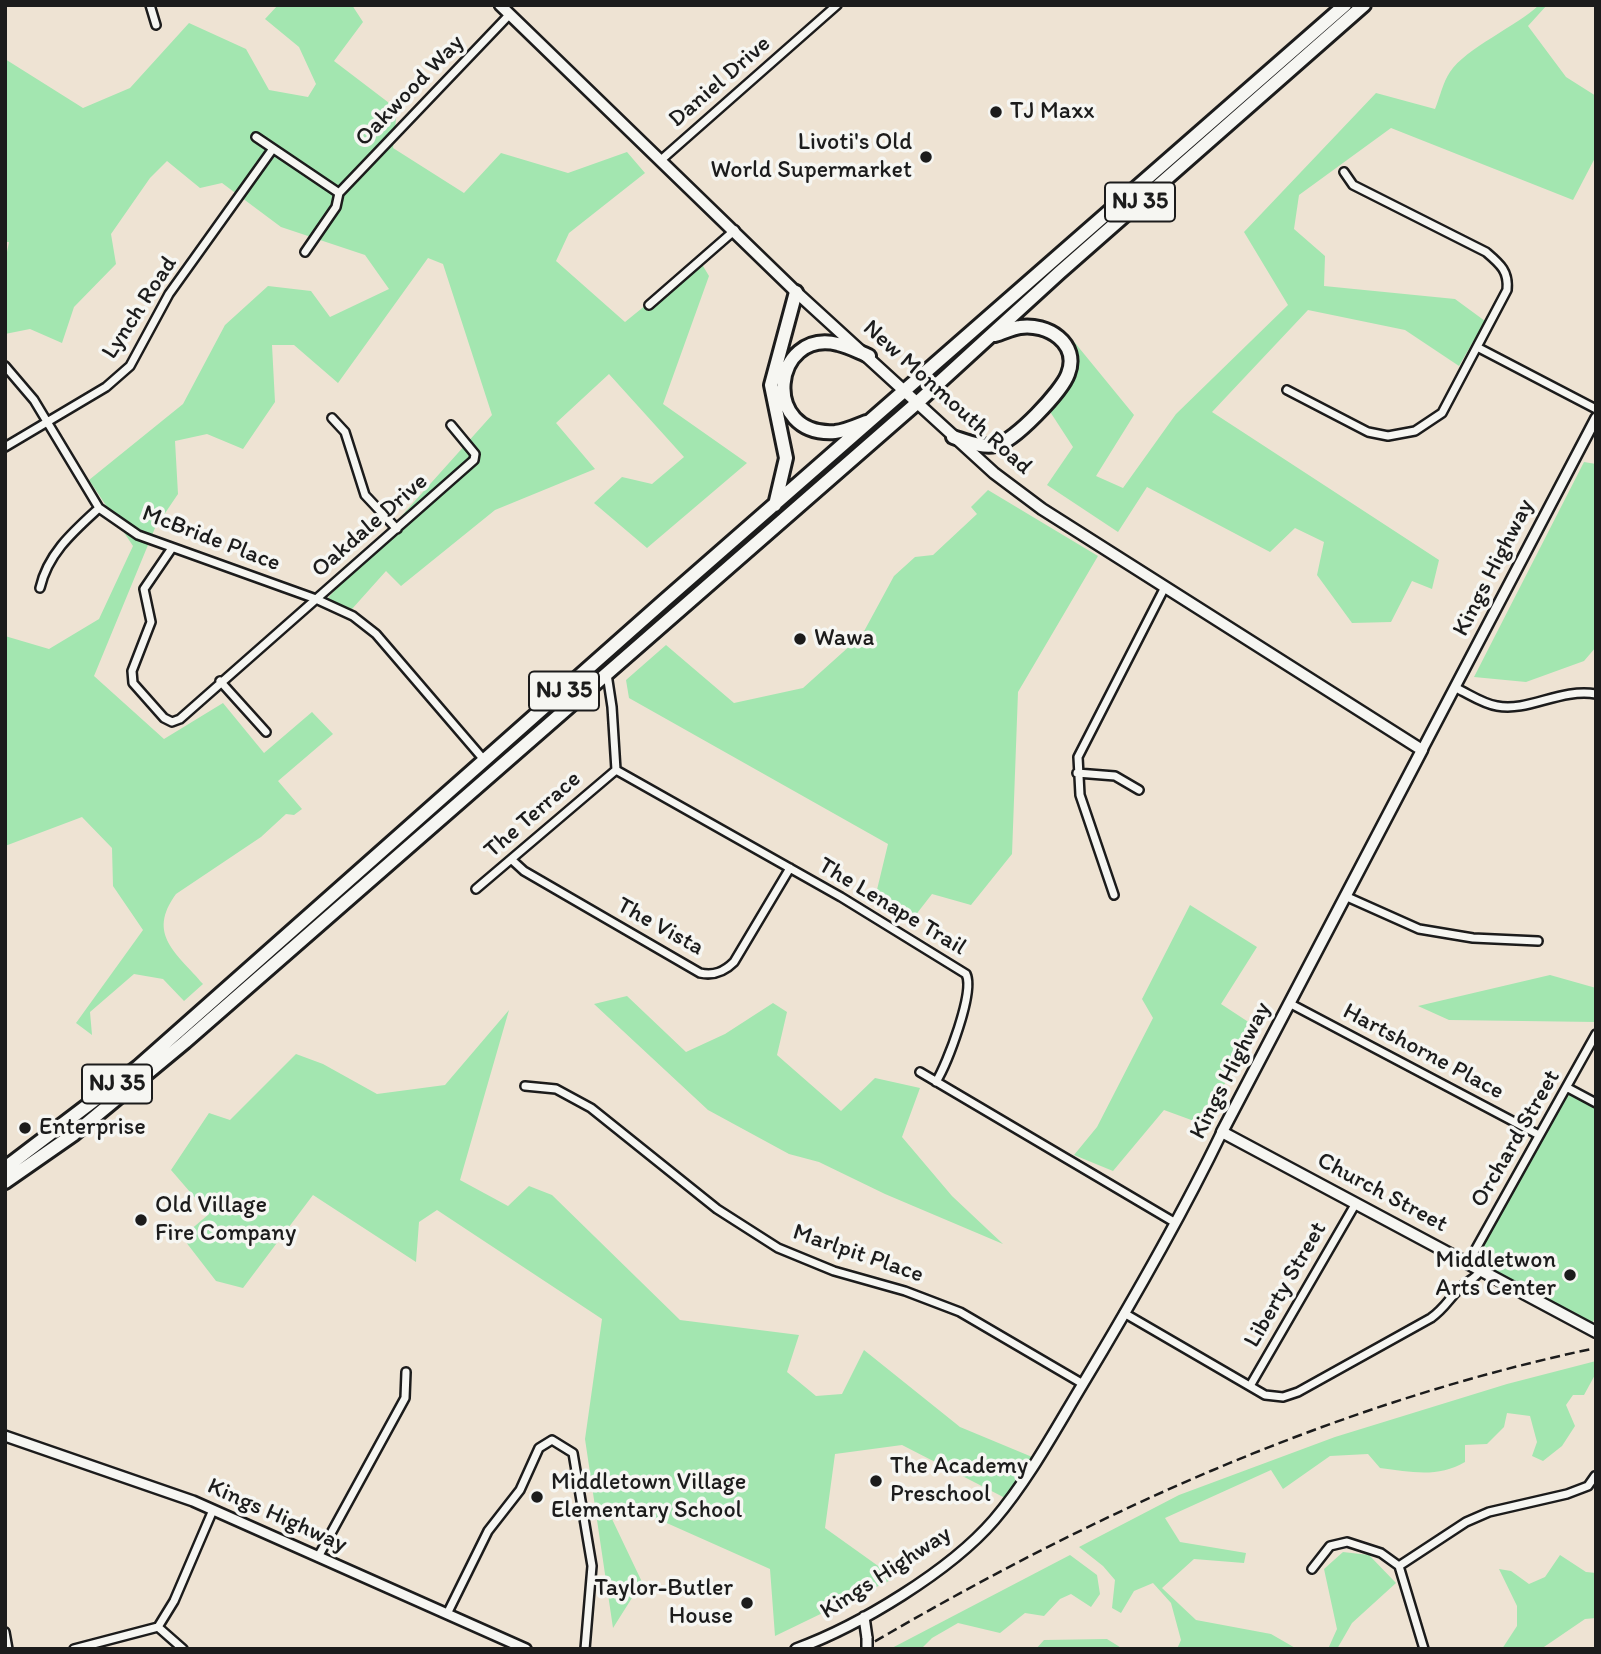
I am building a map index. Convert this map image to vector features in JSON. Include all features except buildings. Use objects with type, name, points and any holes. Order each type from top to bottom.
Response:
[{"type":"highway","name":"NJ 35","points":[[5,1182],[74,1134],[152,1070],[918,401],[1364,5]]},
{"type":"highway","name":"NJ 35","points":[[5,1168],[138,1067],[1338,7]]},
{"type":"highway","points":[[774,507],[786,458],[772,381],[796,292]]},
{"type":"highway","points":[[953,437],[977,444],[1001,443],[1039,411],[1068,376],[1070,361],[1066,346],[1050,330],[1020,327],[988,338]]},
{"type":"highway","points":[[869,356],[837,343],[806,347],[786,369],[783,394],[796,420],[812,430],[838,432],[873,420]]},
{"type":"main road","name":"New Monmouth Road","points":[[500,5],[736,230],[796,292],[918,401],[953,437],[1023,496],[1423,750]]},
{"type":"main road","name":"Kings Highway","points":[[1222,1132],[1423,750]]},
{"type":"main road","name":"Church Street","points":[[1222,1132],[1596,1332]]},
{"type":"street","points":[[149,5],[156,26]]},
{"type":"street","name":"Daniel Drive","points":[[661,160],[836,5]]},
{"type":"street","name":"Oakwood Way","points":[[305,253],[337,207],[339,193],[510,14]]},
{"type":"street","points":[[256,137],[339,193]]},
{"type":"street","name":"Lynch Road","points":[[5,447],[106,387],[130,366],[169,294],[272,150]]},
{"type":"street","points":[[1287,390],[1368,432],[1388,436],[1408,434],[1439,417],[1507,290],[1508,278],[1503,267],[1486,252],[1353,185],[1344,172]]},
{"type":"street","points":[[649,305],[736,230]]},
{"type":"street","points":[[1477,347],[1596,409]]},
{"type":"street","name":"McBride Place","points":[[5,366],[27,389],[99,508],[138,535],[316,599],[353,616],[376,634],[485,762]]},
{"type":"street","points":[[332,418],[345,432],[365,495],[397,529]]},
{"type":"street","name":"Kings Highway","points":[[1423,750],[1592,435],[1596,418]]},
{"type":"street","name":"Oakdale Drive","points":[[172,548],[144,589],[151,622],[132,671],[133,683],[164,718],[172,722],[180,719],[223,678],[474,460],[475,454],[452,425]]},
{"type":"street","points":[[40,588],[47,565],[62,544],[99,508]]},
{"type":"street","points":[[1114,895],[1080,795],[1077,773],[1081,748],[1165,587]]},
{"type":"street","points":[[607,674],[612,707],[615,770]]},
{"type":"street","points":[[223,678],[266,732]]},
{"type":"street","points":[[1456,688],[1491,705],[1504,707],[1571,692],[1596,694]]},
{"type":"street","name":"The Terrace","points":[[476,889],[615,770]]},
{"type":"street","name":"The Lenape Trail","points":[[615,770],[934,951],[966,974],[968,988],[959,1021],[946,1065],[936,1082]]},
{"type":"street","points":[[1077,773],[1115,776],[1139,790]]},
{"type":"street","name":"The Vista","points":[[512,860],[524,871],[700,973],[712,974],[722,972],[734,962],[790,868]]},
{"type":"street","points":[[1345,896],[1419,929],[1473,938],[1538,941]]},
{"type":"street","name":"Hartshorne Place","points":[[1289,1003],[1539,1135]]},
{"type":"street","name":"Orchard Street","points":[[1468,1263],[1596,1034]]},
{"type":"street","points":[[920,1072],[1174,1222]]},
{"type":"street","name":"Marlpit Place","points":[[525,1086],[556,1089],[591,1108],[717,1209],[778,1248],[834,1271],[905,1291],[960,1312],[1083,1384]]},
{"type":"street","points":[[1568,1087],[1596,1103]]},
{"type":"street","name":"Kings Highway","points":[[796,1649],[864,1616],[912,1587],[970,1544],[994,1520],[1014,1495],[1083,1384],[1222,1132]]},
{"type":"street","name":"Liberty Street","points":[[1250,1386],[1356,1203]]},
{"type":"street","points":[[1124,1313],[1265,1395],[1283,1397],[1298,1392],[1431,1318],[1447,1307],[1459,1289],[1475,1279],[1481,1270]]},
{"type":"street","points":[[318,1557],[405,1398],[406,1372]]},
{"type":"street","name":"Kings Highway","points":[[5,1436],[213,1510],[526,1649]]},
{"type":"street","points":[[447,1614],[488,1531],[520,1490],[539,1448],[552,1440],[573,1453],[592,1566],[585,1649]]},
{"type":"street","points":[[1399,1566],[1466,1522],[1489,1512],[1567,1494],[1588,1486],[1595,1476]]},
{"type":"street","points":[[74,1649],[158,1627],[174,1601],[213,1510]]},
{"type":"street","points":[[1312,1569],[1330,1546],[1347,1542],[1366,1546],[1399,1566],[1424,1649]]},
{"type":"street","points":[[864,1616],[867,1649]]},
{"type":"street","points":[[158,1627],[183,1649]]},
{"type":"street","points":[[5,1632],[8,1649]]},
{"type":"green space","points":[[278,5],[352,5],[363,22],[334,61],[397,109],[393,148],[464,193],[501,153],[568,173],[627,152],[645,173],[569,233],[556,261],[625,322],[700,261],[709,276],[663,404],[747,463],[647,548],[594,503],[622,477],[652,484],[684,457],[609,374],[556,423],[595,469],[495,510],[401,586],[386,571],[352,609],[327,599],[492,415],[443,264],[428,258],[338,383],[294,345],[272,345],[275,402],[243,449],[207,434],[175,441],[178,494],[155,528],[94,676],[164,739],[223,703],[264,753],[312,712],[333,734],[278,781],[302,809],[294,815],[286,814],[261,837],[176,894],[167,908],[164,921],[168,943],[203,984],[184,1001],[163,979],[134,974],[90,1012],[92,1035],[76,1023],[143,930],[113,886],[112,848],[82,817],[5,846],[5,636],[49,649],[99,619],[133,546],[89,480],[183,404],[225,325],[268,286],[311,291],[330,317],[389,289],[365,255],[281,227],[222,183],[200,188],[167,161],[150,178],[111,234],[116,264],[74,307],[62,343],[30,329],[5,334],[5,262],[9,242],[5,242],[5,59],[83,108],[130,88],[189,23],[246,49],[269,90],[308,97],[316,84],[299,47],[265,19]]},
{"type":"green space","points":[[1539,5],[1547,5],[1528,26],[1566,77],[1596,96],[1596,156],[1573,200],[1391,128],[1299,195],[1294,229],[1325,256],[1324,286],[1455,299],[1485,321],[1459,366],[1405,330],[1308,310],[1212,412],[1439,560],[1432,589],[1412,581],[1391,622],[1352,623],[1317,575],[1324,542],[1295,528],[1270,552],[1147,487],[1118,532],[1047,485],[1073,447],[1047,407],[1071,338],[1134,415],[1096,476],[1123,488],[1176,414],[1288,305],[1244,232],[1376,93],[1435,109],[1445,80],[1458,63]]},
{"type":"green space","points":[[1584,462],[1596,464],[1596,647],[1584,661],[1526,682],[1474,677]]},
{"type":"green space","points":[[988,490],[1098,556],[1018,692],[1012,854],[971,905],[932,894],[911,921],[875,898],[888,844],[629,698],[626,680],[666,645],[734,703],[803,688],[862,635],[894,576],[915,557],[933,555],[977,514],[971,507]]},
{"type":"green space","points":[[1190,905],[1257,947],[1221,1004],[1253,1025],[1205,1125],[1164,1110],[1113,1171],[1074,1155],[1097,1127],[1153,1018],[1142,999]]},
{"type":"green space","points":[[1550,975],[1596,988],[1596,1022],[1449,1020],[1418,1006]]},
{"type":"green space","points":[[627,996],[686,1052],[725,1034],[773,1003],[787,1012],[777,1055],[841,1111],[875,1078],[920,1088],[902,1137],[952,1196],[1003,1244],[885,1194],[819,1162],[789,1154],[708,1110],[594,1004]]},
{"type":"green space","points":[[509,1010],[460,1180],[508,1206],[529,1186],[552,1195],[680,1320],[799,1335],[787,1372],[816,1396],[842,1394],[864,1350],[960,1427],[1037,1459],[1009,1500],[902,1445],[835,1454],[825,1528],[895,1578],[775,1636],[770,1569],[624,1504],[612,1519],[642,1582],[613,1628],[585,1439],[602,1319],[437,1210],[419,1222],[416,1262],[313,1195],[243,1288],[216,1281],[182,1237],[209,1214],[171,1170],[209,1113],[230,1120],[296,1054],[323,1064],[377,1094],[445,1085]]},
{"type":"green space","points":[[1566,1090],[1596,1106],[1596,1315],[1592,1324],[1471,1265]]},
{"type":"green space","points":[[1596,1361],[1596,1373],[1584,1395],[1573,1395],[1566,1405],[1575,1426],[1562,1446],[1543,1461],[1532,1456],[1537,1442],[1530,1416],[1507,1413],[1504,1427],[1487,1444],[1465,1445],[1465,1462],[1455,1467],[1424,1473],[1380,1468],[1368,1454],[1330,1456],[1283,1489],[1271,1470],[1165,1518],[1180,1542],[1246,1553],[1244,1563],[1194,1559],[1162,1588],[1196,1620],[1271,1634],[1297,1649],[1177,1649],[1181,1640],[1171,1603],[1153,1583],[1134,1591],[1121,1613],[1112,1608],[1115,1580],[1103,1566],[1079,1547],[1179,1495],[1335,1437],[1507,1384]]},
{"type":"green space","points":[[1343,1552],[1369,1555],[1396,1583],[1352,1623],[1337,1649],[1328,1649],[1337,1629],[1324,1569]]},
{"type":"green space","points":[[1070,1555],[1097,1575],[1100,1594],[1091,1607],[1071,1594],[1060,1599],[1044,1616],[1025,1613],[1000,1633],[958,1623],[932,1638],[921,1649],[890,1649]]},
{"type":"green space","points":[[1560,1555],[1586,1572],[1596,1573],[1596,1618],[1585,1619],[1541,1649],[1502,1649],[1517,1626],[1517,1606],[1499,1569],[1511,1571],[1529,1584],[1545,1577]]},
{"type":"green space","points":[[1107,1639],[1123,1649],[1036,1649],[1044,1640]]},
{"type":"railway","points":[[862,1649],[1036,1553],[1217,1469],[1309,1432],[1403,1399],[1499,1371],[1596,1348]]},
{"type":"place","name":"TJ Maxx","points":[[996,112]]},
{"type":"place","name":"Livoti's Old World Supermarket","points":[[926,157]]},
{"type":"place","name":"Wawa","points":[[800,639]]},
{"type":"place","name":"Enterprise","points":[[25,1128]]},
{"type":"place","name":"Old Village Fire Company","points":[[141,1220]]},
{"type":"place","name":"Middletwon Arts Center","points":[[1570,1275]]},
{"type":"place","name":"The Academy Preschool","points":[[876,1481]]},
{"type":"place","name":"Middletown Village Elementary School","points":[[537,1497]]},
{"type":"place","name":"Taylor-Butler House","points":[[747,1603]]}]
